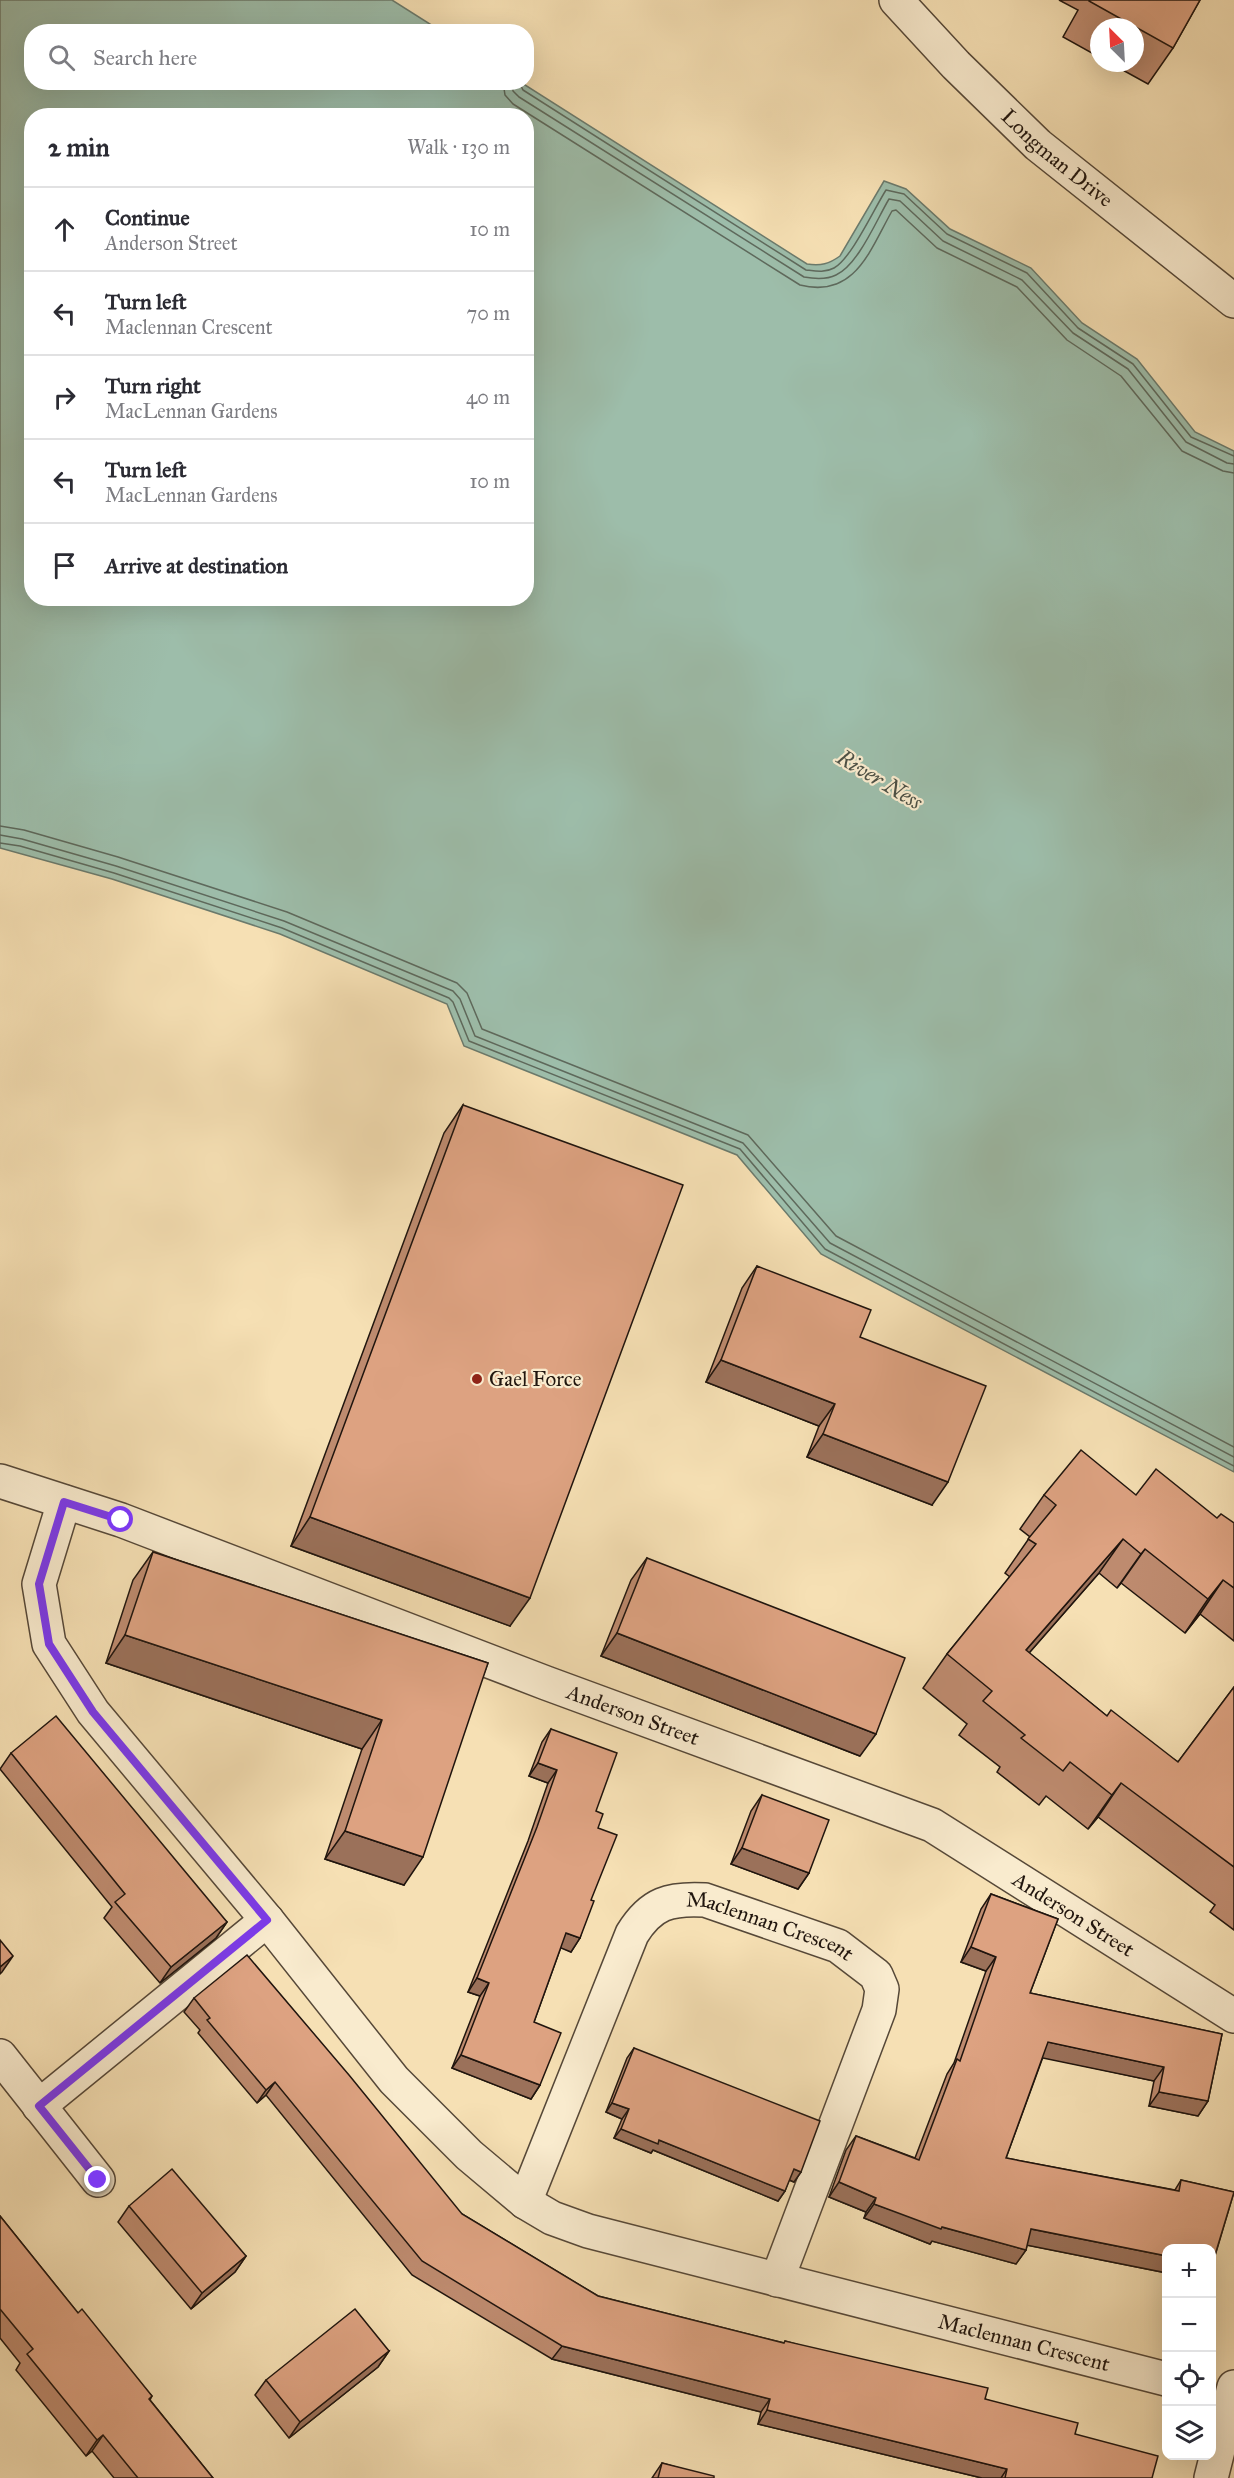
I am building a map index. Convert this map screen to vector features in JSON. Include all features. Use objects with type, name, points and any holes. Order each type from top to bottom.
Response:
[{"type":"street","name":"Longman Drive","points":[[896,0],[956,64],[1038,145],[1234,302]]},
{"type":"street","name":"Anderson Street","points":[[0,1481],[121,1520],[536,1679],[932,1825],[1234,2016]]},
{"type":"street","name":"Maclennan Crescent","points":[[64,1502],[39,1584],[49,1644],[93,1712],[267,1920],[394,2080],[469,2155],[525,2202],[552,2218],[588,2231],[1162,2378]]},
{"type":"street","name":"Maclennan Crescent","points":[[525,2202],[632,1934],[642,1917],[660,1905],[682,1899],[705,1900],[838,1946],[876,1974],[882,1989],[879,2010],[777,2280]]},
{"type":"street","points":[[39,2106],[267,1920]]},
{"type":"street","points":[[0,2056],[98,2180]]},
{"type":"street","points":[[1211,2478],[1226,2392]]},
{"type":"water","name":"River Ness","points":[[0,0],[392,0],[430,24],[24,24],[24,90],[533,90],[807,264],[825,264],[840,256],[884,181],[906,189],[950,229],[1031,268],[1082,323],[1137,359],[1195,432],[1234,451],[1234,1472],[821,1254],[737,1155],[464,1046],[447,1004],[280,934],[112,879],[0,848]]},
{"type":"building","points":[[1200,0],[1173,48],[1144,32],[1144,18],[1119,18],[1089,1]]},
{"type":"building","name":"Gael Force","points":[[463,1105],[683,1185],[530,1598],[310,1517]]},
{"type":"building","points":[[757,1266],[871,1310],[860,1337],[986,1386],[948,1482],[823,1434],[835,1404],[721,1360]]},
{"type":"building","points":[[1081,1450],[1136,1495],[1156,1469],[1217,1518],[1221,1514],[1234,1523],[1234,1588],[1223,1580],[1208,1599],[1145,1549],[1141,1554],[1123,1539],[1026,1650],[1107,1716],[1111,1710],[1178,1762],[1234,1687],[1234,1867],[1121,1783],[1112,1795],[1070,1762],[1063,1771],[1021,1738],[1025,1735],[983,1701],[992,1691],[947,1654],[1036,1544],[1028,1539],[1056,1505],[1044,1495]]},
{"type":"building","points":[[153,1552],[488,1663],[423,1857],[345,1831],[382,1720],[125,1635]]},
{"type":"building","points":[[647,1558],[905,1658],[876,1734],[617,1633]]},
{"type":"building","points":[[56,1716],[227,1922],[171,1967],[115,1902],[125,1894],[11,1753]]},
{"type":"building","points":[[551,1729],[617,1753],[596,1811],[603,1814],[598,1828],[617,1835],[591,1900],[594,1901],[580,1938],[566,1933],[534,2022],[561,2033],[540,2085],[461,2055],[489,1983],[477,1978],[557,1770],[538,1763]]},
{"type":"building","points":[[762,1795],[829,1820],[809,1873],[742,1848]]},
{"type":"building","points":[[991,1894],[1058,1919],[1030,1993],[1222,2034],[1208,2101],[1159,2092],[1164,2067],[1048,2042],[1006,2158],[1179,2191],[1181,2180],[1234,2192],[1216,2252],[1216,2244],[1162,2244],[1162,2255],[1031,2229],[1026,2250],[942,2227],[941,2229],[874,2204],[876,2198],[839,2182],[856,2136],[919,2160],[957,2059],[960,2061],[996,1957],[971,1947]]},
{"type":"building","points":[[0,1940],[13,1956],[0,1967]]},
{"type":"building","points":[[247,1955],[349,2075],[462,2214],[598,2296],[784,2343],[785,2341],[988,2388],[985,2399],[1078,2423],[1075,2434],[1158,2456],[1152,2478],[1005,2478],[1007,2469],[767,2410],[770,2399],[562,2346],[422,2261],[275,2082],[266,2090],[207,2020],[210,2018],[194,1998]]},
{"type":"building","points":[[634,2048],[820,2121],[801,2172],[794,2169],[785,2191],[659,2140],[658,2144],[621,2129],[629,2109],[612,2103]]},
{"type":"building","points":[[172,2169],[246,2256],[202,2293],[129,2206]]},
{"type":"building","points":[[0,2216],[78,2313],[82,2309],[152,2396],[149,2399],[213,2478],[138,2478],[103,2435],[97,2440],[27,2354],[33,2349],[0,2309]]},
{"type":"building","points":[[355,2309],[389,2351],[300,2422],[266,2380]]},
{"type":"building","points":[[662,2463],[714,2476],[714,2478],[658,2478]]},
{"type":"place","name":"Gael Force","points":[[477,1379]]},
{"type":"route","points":[[98,2180],[39,2106],[267,1920],[93,1712],[49,1644],[39,1584],[64,1502],[121,1520]]}]
